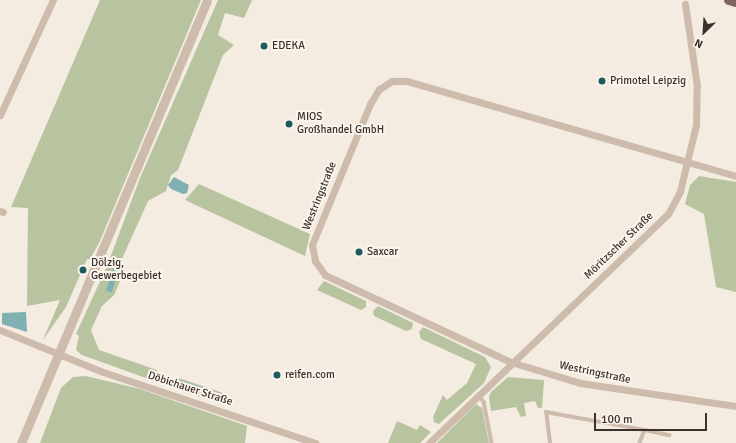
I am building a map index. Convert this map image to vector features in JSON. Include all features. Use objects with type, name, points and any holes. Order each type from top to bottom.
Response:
[{"type":"main road","points":[[729,0],[736,2]]},
{"type":"street","points":[[0,116],[53,0]]},
{"type":"street","points":[[21,443],[207,0]]},
{"type":"street","name":"Möritzscher Straße","points":[[429,443],[511,362],[668,214],[680,191],[688,164],[696,126],[697,86],[685,4]]},
{"type":"street","name":"Westringstraße","points":[[736,176],[688,164],[406,82],[392,81],[379,89],[370,104],[312,245],[315,261],[325,275],[511,362],[580,383],[736,406]]},
{"type":"street","name":"Döbichauer Straße","points":[[0,330],[58,355],[104,372],[315,443]]},
{"type":"lane","points":[[479,394],[484,402],[492,443]]},
{"type":"lane","points":[[550,443],[546,412],[669,435]]},
{"type":"lane","points":[[640,443],[645,430]]},
{"type":"green space","points":[[100,0],[201,0],[99,243],[90,259],[87,259],[66,307],[43,340],[60,300],[27,306],[28,208],[11,207]]},
{"type":"green space","points":[[218,0],[252,0],[244,18],[225,13],[218,35],[234,45],[223,55],[178,170],[171,175],[166,191],[148,201],[121,261],[125,270],[114,295],[102,306],[91,330],[99,350],[157,370],[159,376],[154,381],[82,355],[76,350],[79,336],[76,334],[107,266],[140,178]]},
{"type":"green space","points":[[699,176],[736,182],[736,292],[716,287],[704,214],[685,204],[690,185]]},
{"type":"green space","points":[[199,184],[310,234],[305,256],[185,200]]},
{"type":"green space","points":[[324,281],[366,301],[366,307],[361,310],[317,290]]},
{"type":"green space","points":[[378,306],[413,323],[412,329],[406,331],[374,316],[373,311]]},
{"type":"green space","points":[[423,327],[485,357],[491,367],[484,383],[439,424],[434,422],[433,417],[443,395],[447,400],[467,383],[476,364],[421,339],[419,332]]},
{"type":"green space","points":[[86,376],[140,389],[247,426],[245,443],[40,443],[61,388],[73,377]]},
{"type":"green space","points":[[508,377],[544,380],[542,408],[538,408],[535,401],[524,403],[526,416],[521,417],[516,407],[491,411],[489,397],[491,392]]},
{"type":"green space","points":[[179,378],[223,393],[225,403],[222,404],[176,389]],"holes":[[[180,380],[203,388],[202,394],[178,386]]]},
{"type":"green space","points":[[476,404],[482,408],[489,443],[437,443]]},
{"type":"green space","points":[[397,421],[417,430],[420,425],[431,432],[420,443],[388,443]]},
{"type":"water","points":[[174,177],[189,185],[187,193],[183,194],[171,189],[168,185]]},
{"type":"water","points":[[114,266],[120,268],[112,293],[106,291]]},
{"type":"water","points":[[26,312],[27,332],[2,324],[2,313]]},
{"type":"water","points":[[180,380],[204,388],[202,393],[178,386]]},
{"type":"place","name":"EDEKA","points":[[264,46]]},
{"type":"place","name":"Primotel Leipzig","points":[[602,81]]},
{"type":"place","name":"MIOS Großhandel GmbH","points":[[289,124]]},
{"type":"place","name":"Saxcar","points":[[359,252]]},
{"type":"place","name":"Dölzig, Gewerbegebiet","points":[[83,270]]},
{"type":"place","name":"reifen.com","points":[[277,375]]}]
